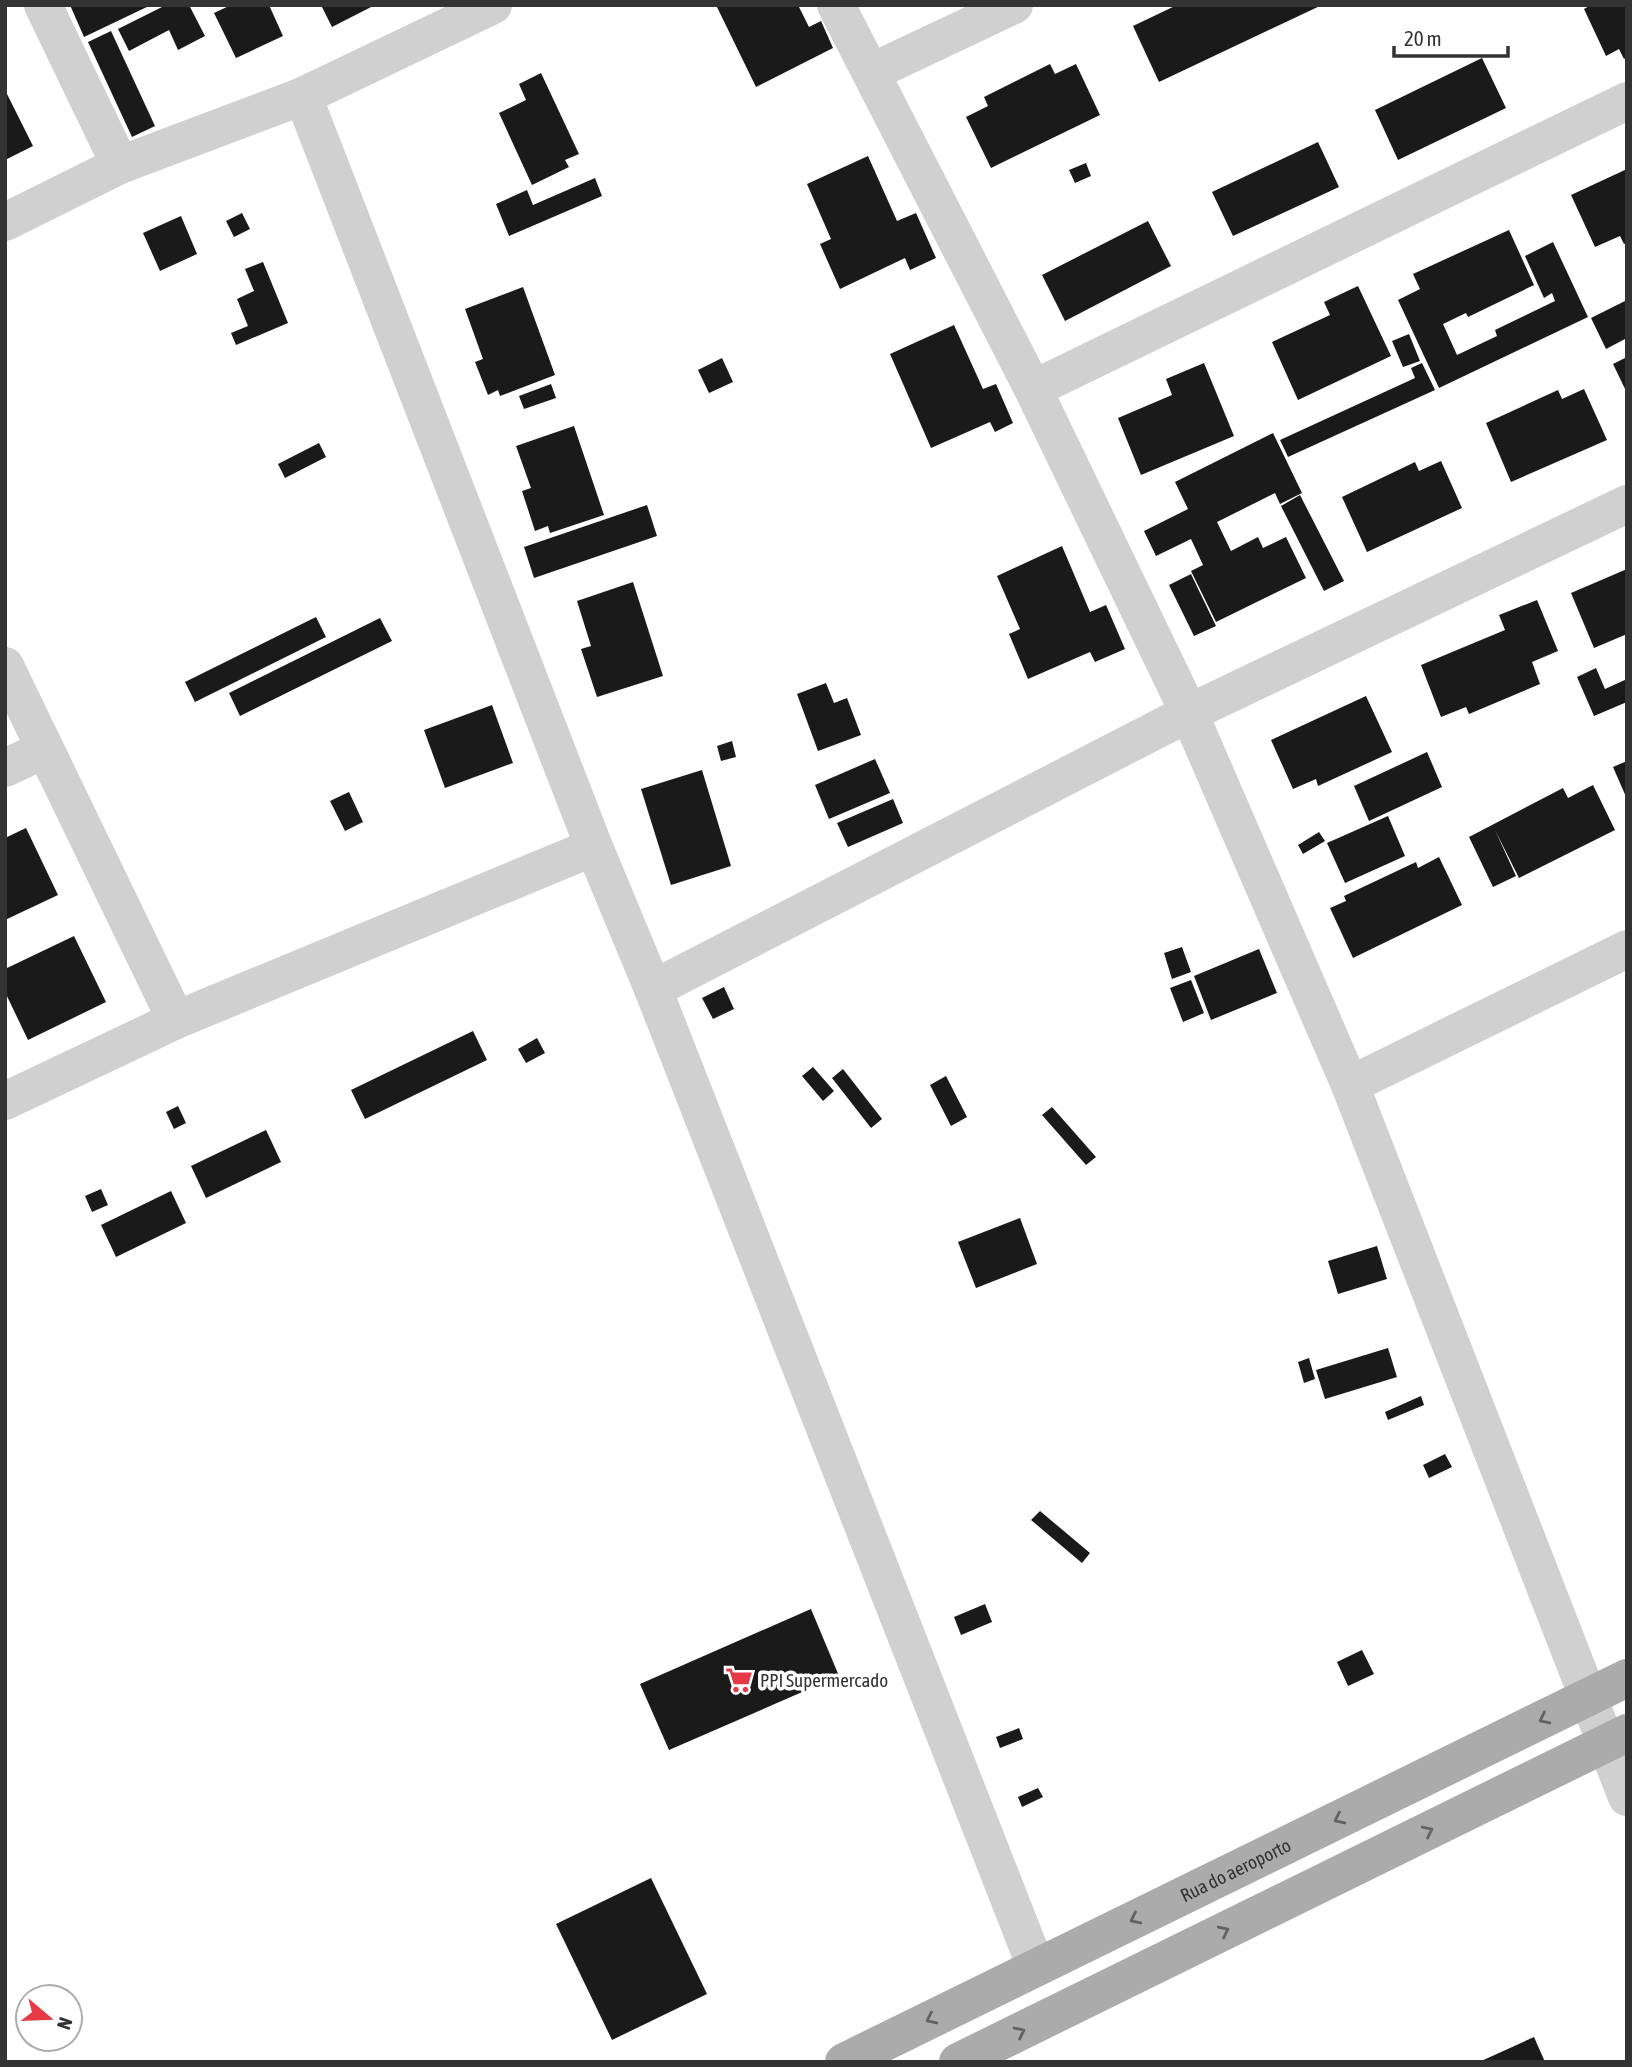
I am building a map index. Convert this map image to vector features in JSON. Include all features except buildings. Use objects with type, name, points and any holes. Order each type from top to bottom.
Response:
[{"type":"main road","name":"Rua do aeroporto","points":[[844,2062],[1627,1678]]},
{"type":"main road","points":[[958,2062],[1617,1738]]},
{"type":"street","points":[[43,5],[120,165]]},
{"type":"street","points":[[5,222],[120,165],[303,96],[494,5]]},
{"type":"street","points":[[836,5],[1033,389],[1189,713],[1350,1085],[1588,1697],[1617,1738],[1627,1797]]},
{"type":"street","points":[[872,72],[1014,5]]},
{"type":"street","points":[[303,96],[594,847],[653,989],[1036,1967]]},
{"type":"street","points":[[1033,389],[1627,100]]},
{"type":"street","points":[[653,989],[1189,713],[1627,504]]},
{"type":"street","points":[[5,666],[43,750],[176,1020]]},
{"type":"street","points":[[5,768],[43,750]]},
{"type":"street","points":[[5,1101],[176,1020],[594,847]]},
{"type":"street","points":[[1350,1085],[1627,949]]},
{"type":"place","name":"PPI Supermercado","points":[[739,1680]]}]
